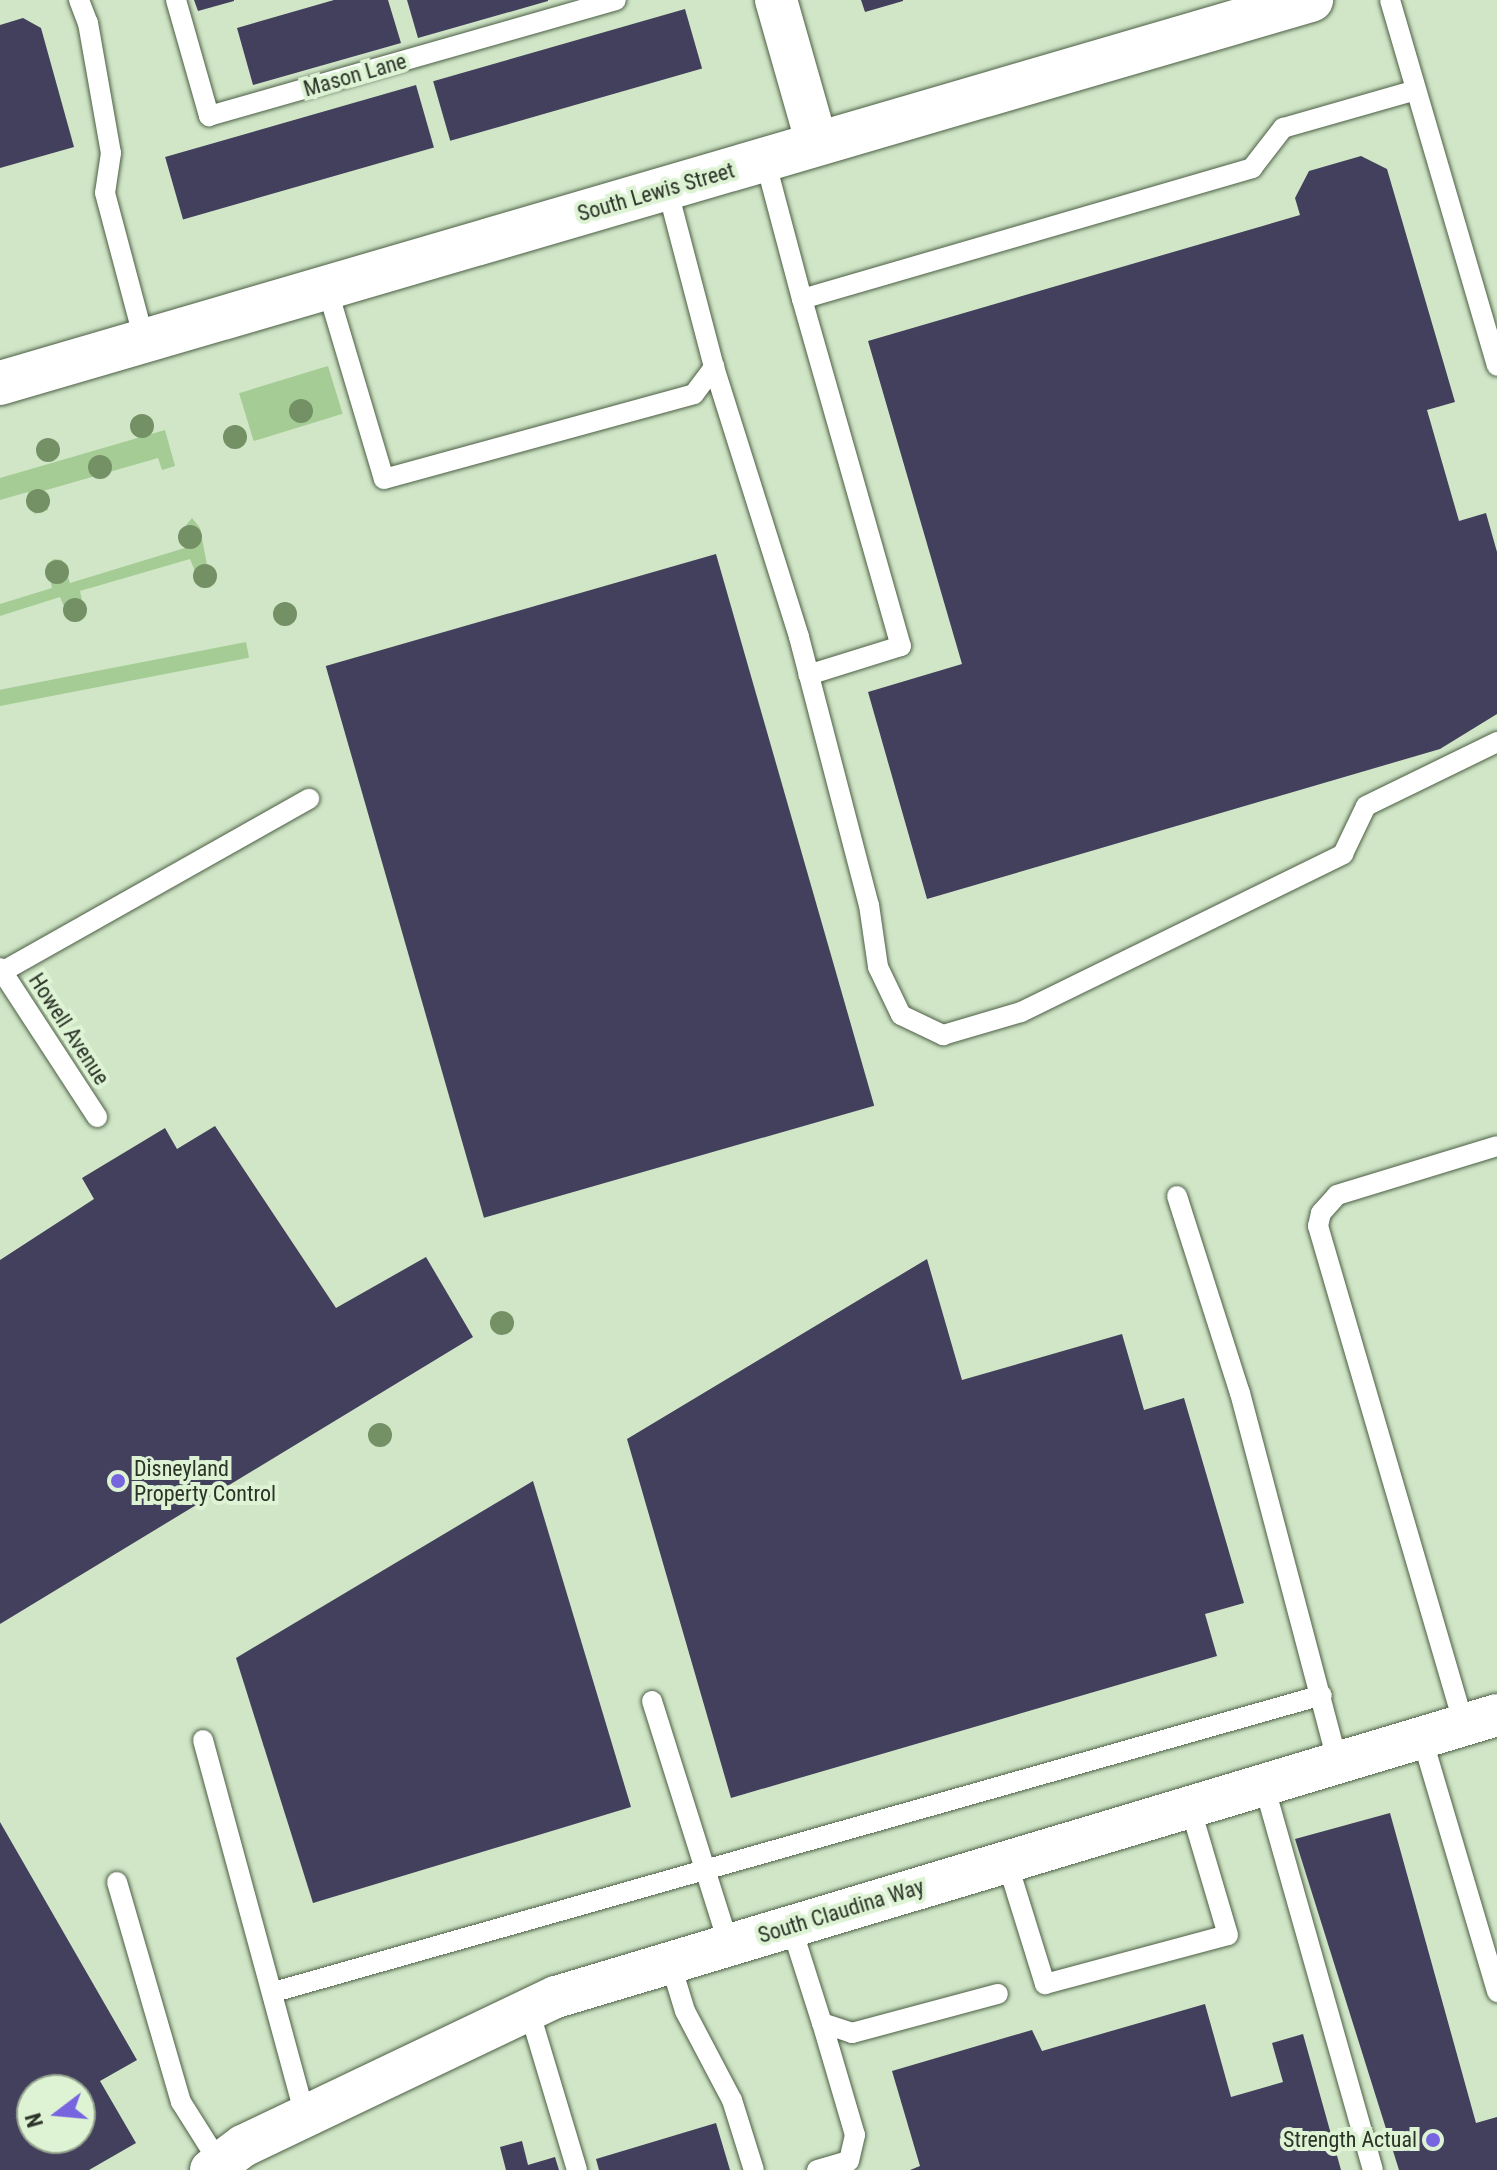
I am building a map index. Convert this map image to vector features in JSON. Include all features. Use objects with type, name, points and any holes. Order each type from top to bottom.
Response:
[{"type":"main road","name":"South Lewis Street","points":[[0,383],[1311,0]]},
{"type":"street","points":[[776,0],[817,144]]},
{"type":"street","name":"South Claudina Way","points":[[216,2167],[243,2146],[529,2010],[670,1962],[1481,1720]]},
{"type":"lane","points":[[79,0],[88,23],[111,153],[105,193],[144,340]]},
{"type":"lane","name":"Mason Lane","points":[[176,0],[209,116],[616,0]]},
{"type":"lane","points":[[1390,0],[1497,366]]},
{"type":"lane","points":[[802,299],[1252,168],[1283,128],[1416,90]]},
{"type":"lane","points":[[765,160],[901,646],[808,675]]},
{"type":"lane","points":[[667,188],[714,367],[808,675],[869,905],[878,967],[901,1015],[943,1035],[1021,1012],[1343,854],[1366,806],[1497,742]]},
{"type":"lane","points":[[327,288],[384,479],[694,394],[714,367]]},
{"type":"lane","points":[[1,971],[309,799]]},
{"type":"lane","name":"Howell Avenue","points":[[1,971],[97,1117]]},
{"type":"lane","points":[[1481,1720],[1318,1226],[1321,1213],[1337,1195],[1497,1146]]},
{"type":"lane","points":[[1177,1196],[1240,1393],[1338,1763]]},
{"type":"lane","points":[[274,1992],[1322,1695]]},
{"type":"lane","points":[[652,1701],[729,1945]]},
{"type":"lane","points":[[1422,1738],[1497,1992]]},
{"type":"lane","points":[[203,1740],[274,1992],[305,2116]]},
{"type":"lane","points":[[1264,1785],[1373,2170]]},
{"type":"lane","points":[[1007,1862],[1045,1984],[1228,1935],[1190,1807]]},
{"type":"lane","points":[[117,1882],[181,2102],[216,2167]]},
{"type":"lane","points":[[791,1926],[855,2135],[849,2161],[817,2170]]},
{"type":"lane","points":[[670,1962],[685,2011],[732,2100],[754,2170]]},
{"type":"lane","points":[[822,2023],[852,2033],[998,1994]]},
{"type":"lane","points":[[529,2010],[577,2170]]},
{"type":"green space","points":[[328,366],[343,414],[254,441],[239,393]]},
{"type":"green space","points":[[165,430],[175,466],[162,470],[158,458],[43,491],[48,510],[35,514],[28,492],[0,500],[0,478]]},
{"type":"green space","points":[[192,518],[200,528],[210,581],[200,583],[190,559],[80,591],[85,615],[78,619],[68,616],[60,597],[0,616],[0,604],[52,588],[47,564],[54,559],[62,560],[70,583],[188,547],[183,529]]},
{"type":"green space","points":[[246,642],[249,658],[0,706],[0,690]]},
{"type":"building","points":[[194,0],[234,0],[234,1],[198,11]]},
{"type":"building","points":[[334,0],[388,0],[401,43],[253,85],[237,28]]},
{"type":"building","points":[[407,0],[548,0],[548,1],[418,38]]},
{"type":"building","points":[[861,0],[903,0],[903,1],[865,12]]},
{"type":"building","points":[[685,9],[702,69],[450,141],[433,81]]},
{"type":"building","points":[[23,18],[41,28],[74,147],[0,168],[0,25]]},
{"type":"building","points":[[416,85],[434,147],[183,219],[165,157]]},
{"type":"building","points":[[1361,156],[1387,169],[1455,402],[1427,410],[1459,521],[1486,513],[1497,552],[1497,714],[1440,749],[927,899],[868,692],[962,664],[868,341],[1300,215],[1295,198],[1309,171]]},
{"type":"building","points":[[716,554],[874,1106],[484,1218],[326,666]]},
{"type":"building","name":"Disneyland Property Control","points":[[215,1126],[336,1308],[426,1257],[473,1337],[0,1624],[0,1260],[94,1199],[82,1178],[165,1128],[177,1149]]},
{"type":"building","points":[[927,1259],[962,1380],[1122,1334],[1144,1410],[1184,1398],[1244,1603],[1205,1614],[1217,1656],[731,1798],[627,1439]]},
{"type":"building","points":[[533,1481],[631,1807],[313,1903],[236,1658]]},
{"type":"building","points":[[1390,1813],[1476,2123],[1497,2117],[1497,2170],[1399,2170],[1295,1839]]},
{"type":"building","points":[[0,1822],[137,2060],[100,2081],[136,2143],[89,2170],[0,2170]]},
{"type":"building","points":[[1205,2004],[1231,2097],[1283,2082],[1272,2043],[1303,2034],[1341,2170],[910,2170],[920,2166],[892,2071],[1032,2030],[1042,2051]]},
{"type":"building","points":[[716,2123],[730,2170],[599,2170],[596,2159]]},
{"type":"building","points":[[522,2141],[528,2165],[555,2157],[559,2170],[506,2170],[500,2147]]},
{"type":"place","name":"Disneyland Property Control","points":[[118,1481]]},
{"type":"place","name":"Strength Actual","points":[[1433,2140]]}]
